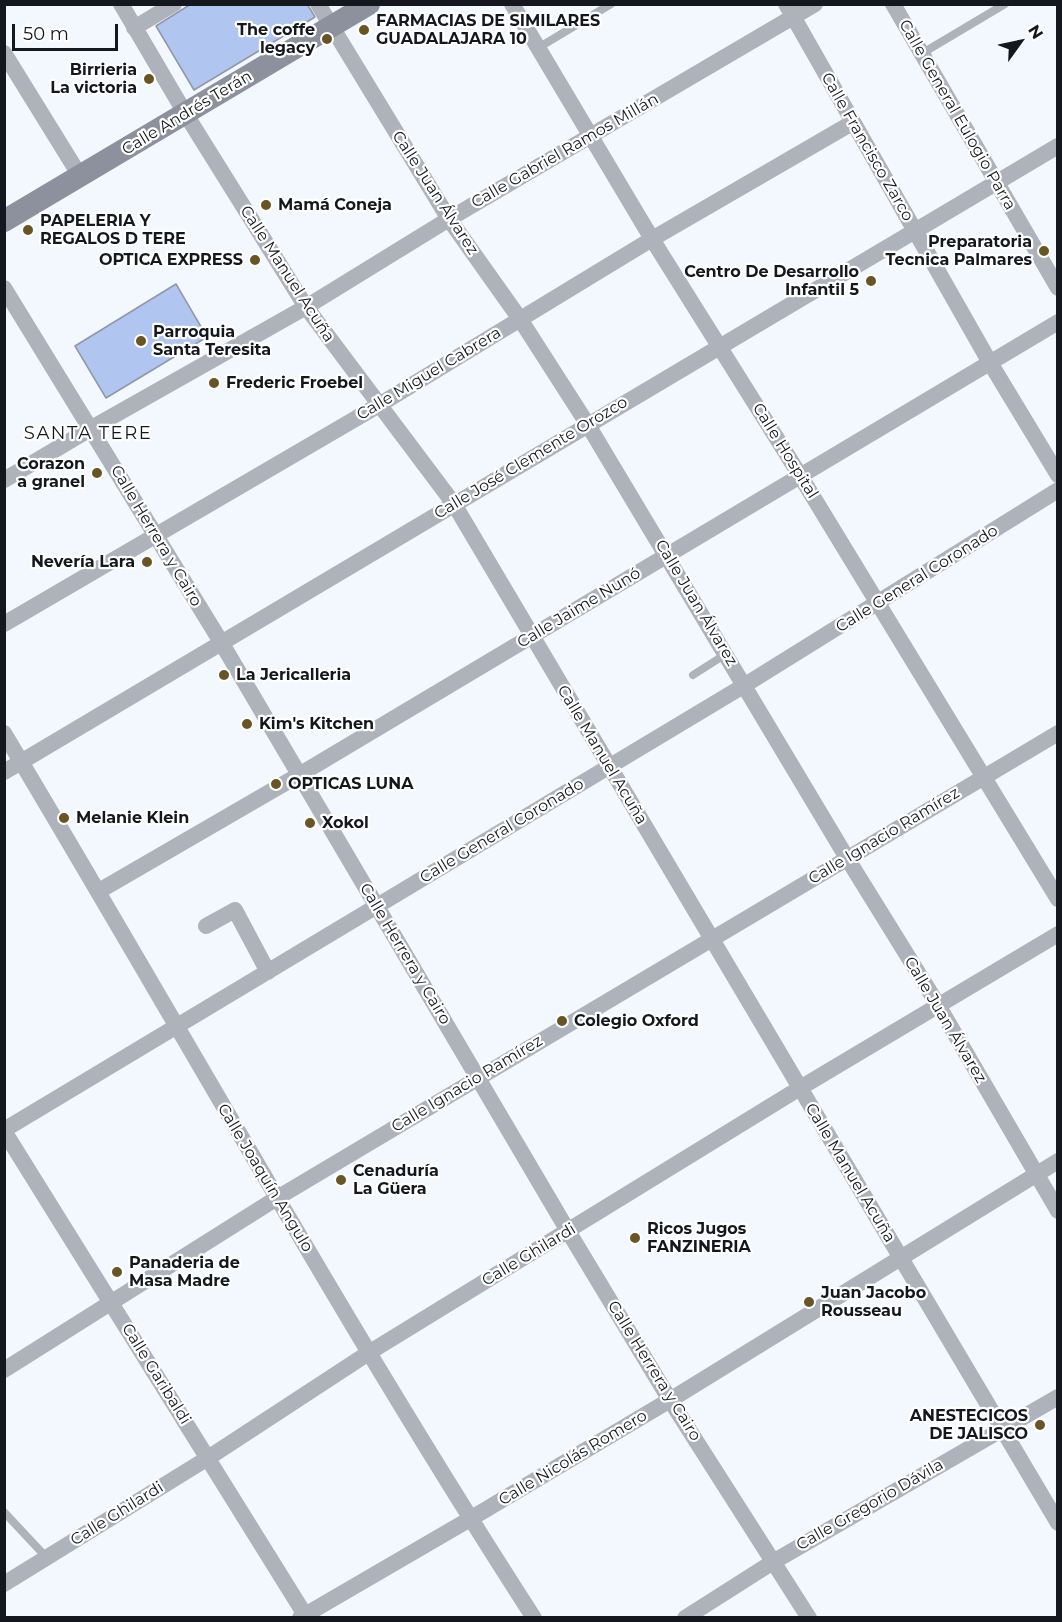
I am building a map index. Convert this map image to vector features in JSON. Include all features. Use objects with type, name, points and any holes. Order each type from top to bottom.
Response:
[{"type":"street","name":"Calle Manuel Acuña","points":[[121,4],[185,113],[306,307],[454,504],[1058,1523]]},
{"type":"street","points":[[134,28],[174,4]]},
{"type":"street","name":"Calle Juan Álvarez","points":[[318,4],[449,219],[520,319],[588,425],[847,858],[938,1005],[1058,1211]]},
{"type":"street","name":"Calle Andrés Terán","points":[[4,221],[369,4]]},
{"type":"street","name":"Calle Hospital","points":[[513,4],[652,238],[1058,898]]},
{"type":"street","name":"Calle Gabriel Ramos Millán","points":[[4,480],[306,307],[790,11],[815,4]]},
{"type":"street","name":"Calle General Eulogio Parra","points":[[893,4],[1058,288]]},
{"type":"street","name":"Calle Francisco Zarco","points":[[790,11],[989,361],[1058,475]]},
{"type":"street","points":[[4,53],[80,176]]},
{"type":"street","name":"Calle Miguel Cabrera","points":[[4,624],[379,405],[652,238],[852,123]]},
{"type":"street","name":"Calle José Clemente Orozco","points":[[4,772],[1058,146]]},
{"type":"street","name":"Calle Herrera y Cairo","points":[[4,288],[221,642],[670,1400],[809,1617]]},
{"type":"street","name":"Calle Jaime Nunó","points":[[99,891],[299,775],[801,477],[989,361],[1058,322]]},
{"type":"street","name":"Calle General Coronado","points":[[4,1131],[745,685],[1058,490]]},
{"type":"street","name":"Calle Joaquín Angulo","points":[[4,733],[99,891],[277,1198],[470,1520],[534,1617]]},
{"type":"street","name":"Calle Ignacio Ramírez","points":[[4,1370],[277,1198],[711,938],[1057,735]]},
{"type":"street","points":[[206,926],[235,910],[268,972]]},
{"type":"street","name":"Calle Ghilardi","points":[[4,1584],[208,1458],[370,1352],[800,1088],[1058,934]]},
{"type":"street","name":"Calle Garibaldi","points":[[4,1131],[304,1616]]},
{"type":"street","name":"Calle Nicolás Romero","points":[[304,1616],[670,1400],[1058,1161]]},
{"type":"street","name":"Calle Gregorio Dávila","points":[[695,1615],[773,1562],[1058,1397]]},
{"type":"lane","points":[[538,48],[611,4]]},
{"type":"lane","points":[[921,54],[1005,4]]},
{"type":"lane","points":[[693,675],[726,653]]},
{"type":"lane","points":[[4,1512],[47,1558]]},
{"type":"building","points":[[191,4],[307,4],[315,17],[194,90],[156,26]]},
{"type":"building","name":"Parroquia Santa Teresita","points":[[176,284],[207,337],[106,398],[75,346]]},
{"type":"place","name":"FARMACIAS DE SIMILARES GUADALAJARA 10","points":[[364,30]]},
{"type":"place","name":"The coffe legacy","points":[[327,39]]},
{"type":"place","name":"Birrieria La victoria","points":[[149,79]]},
{"type":"place","name":"Mamá Coneja","points":[[266,205]]},
{"type":"place","name":"PAPELERIA Y REGALOS D TERE","points":[[28,230]]},
{"type":"place","name":"Preparatoria Tecnica Palmares","points":[[1044,251]]},
{"type":"place","name":"OPTICA EXPRESS","points":[[255,260]]},
{"type":"place","name":"Centro De Desarrollo Infantil 5","points":[[871,281]]},
{"type":"place","name":"Parroquia Santa Teresita","points":[[141,341]]},
{"type":"place","name":"Frederic Froebel","points":[[214,383]]},
{"type":"place","name":"Corazon a granel","points":[[97,473]]},
{"type":"place","name":"Nevería Lara","points":[[147,562]]},
{"type":"place","name":"La Jericalleria","points":[[224,675]]},
{"type":"place","name":"Kim's Kitchen","points":[[247,724]]},
{"type":"place","name":"OPTICAS LUNA","points":[[276,784]]},
{"type":"place","name":"Melanie Klein","points":[[64,818]]},
{"type":"place","name":"Xokol","points":[[310,823]]},
{"type":"place","name":"Colegio Oxford","points":[[562,1021]]},
{"type":"place","name":"Cenaduría La Güera","points":[[341,1180]]},
{"type":"place","name":"Ricos Jugos FANZINERIA","points":[[635,1238]]},
{"type":"place","name":"Panaderia de Masa Madre","points":[[117,1272]]},
{"type":"place","name":"Juan Jacobo Rousseau","points":[[809,1302]]},
{"type":"place","name":"ANESTECICOS DE JALISCO","points":[[1040,1425]]},
{"type":"district","name":"SANTA TERE","points":[[88,434]]}]
